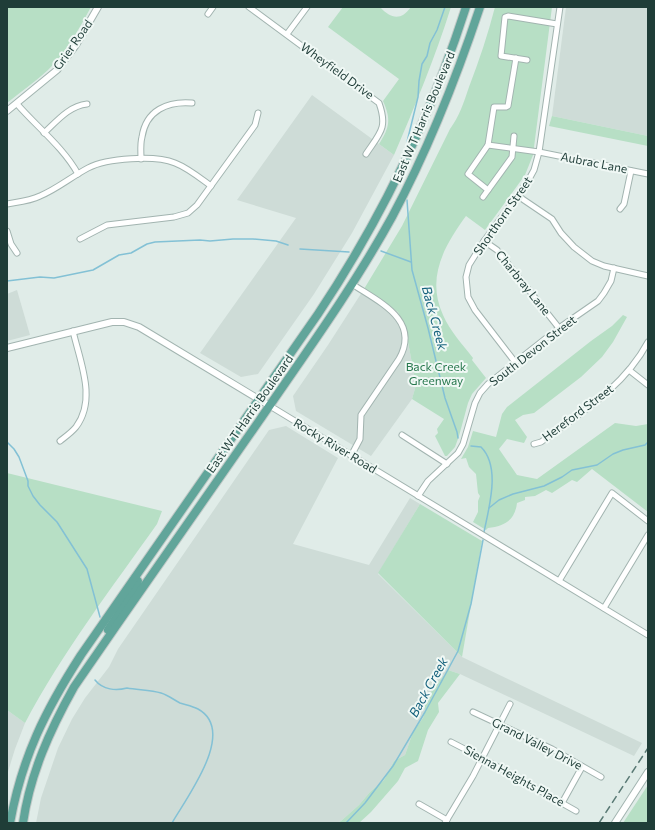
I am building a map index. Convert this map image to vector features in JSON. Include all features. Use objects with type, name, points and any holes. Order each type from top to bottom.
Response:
[{"type":"main road","name":"East W T Harris Boulevard","points":[[10,823],[19,782],[27,757],[40,726],[59,689],[259,400],[336,287],[362,245],[413,147],[432,102],[466,7]]},
{"type":"main road","name":"East W T Harris Boulevard","points":[[23,823],[32,784],[45,746],[63,707],[87,669],[270,406],[352,284],[392,217],[424,154],[451,87],[480,7]]},
{"type":"main road","points":[[87,669],[91,657],[136,587],[138,581],[135,578]]},
{"type":"main road","points":[[16,823],[27,757]]},
{"type":"street","name":"Grier Road","points":[[7,111],[57,70],[76,45],[98,7]]},
{"type":"street","points":[[208,14],[213,7]]},
{"type":"street","name":"Wheyfield Drive","points":[[249,7],[379,103],[384,120],[382,128],[377,140],[366,154]]},
{"type":"street","points":[[287,34],[307,7]]},
{"type":"street","name":"Shorthorn Street","points":[[515,362],[475,310],[468,297],[466,276],[469,265],[484,241],[518,196],[534,170],[540,152],[560,7]]},
{"type":"street","points":[[527,60],[501,56],[505,17],[508,16],[557,24]]},
{"type":"street","points":[[488,190],[468,174],[488,145],[494,106],[506,108],[508,106],[516,58]]},
{"type":"street","points":[[141,159],[141,139],[147,122],[152,116],[158,110],[171,104],[192,103]]},
{"type":"street","points":[[16,104],[61,149],[78,174]]},
{"type":"street","points":[[44,133],[69,110],[76,106],[87,104]]},
{"type":"street","points":[[80,239],[107,225],[188,213],[198,205],[255,125],[258,114]]},
{"type":"street","points":[[483,197],[512,157],[514,136]]},
{"type":"street","name":"Aubrac Lane","points":[[488,145],[540,152],[648,174]]},
{"type":"street","points":[[7,204],[39,197],[100,163],[111,161],[141,159],[174,162],[211,186]]},
{"type":"street","points":[[620,209],[624,204],[631,171]]},
{"type":"street","points":[[518,196],[552,219],[561,232],[592,261],[604,266],[648,276]]},
{"type":"street","points":[[7,231],[11,244],[17,253]]},
{"type":"street","name":"Charbray Lane","points":[[484,241],[497,250],[559,328]]},
{"type":"street","name":"South Devon Street","points":[[418,496],[428,481],[458,454],[463,444],[475,403],[480,393],[488,384],[515,362],[559,328],[598,301],[611,281],[614,268]]},
{"type":"street","points":[[351,456],[360,439],[361,415],[402,355],[404,341],[402,324],[394,312],[352,284]]},
{"type":"street","name":"Rocky River Road","points":[[7,348],[112,322],[130,324],[153,336],[270,406],[648,635]]},
{"type":"street","points":[[60,442],[76,426],[82,415],[86,402],[85,384],[73,332]]},
{"type":"street","name":"Hereford Street","points":[[534,444],[541,442],[597,402],[613,388],[629,370],[648,342]]},
{"type":"street","points":[[629,370],[648,385]]},
{"type":"street","points":[[402,435],[447,464]]},
{"type":"street","points":[[558,581],[612,493],[648,521]]},
{"type":"street","points":[[604,608],[648,535]]},
{"type":"street","points":[[419,804],[446,822],[510,704]]},
{"type":"street","name":"Grand Valley Drive","points":[[473,712],[552,749],[601,777]]},
{"type":"street","name":"Sienna Heights Place","points":[[451,742],[576,811]]},
{"type":"street","points":[[562,803],[582,767]]},
{"type":"street","points":[[615,823],[648,772]]},
{"type":"shaded area","points":[[566,7],[648,7],[648,136],[552,116]]},
{"type":"shaded area","points":[[312,95],[394,155],[352,233],[314,294],[258,374],[241,377],[200,353],[296,218],[237,200]]},
{"type":"shaded area","points":[[364,289],[398,312],[406,331],[416,385],[412,399],[371,456],[296,411],[293,396]]},
{"type":"shaded area","points":[[17,290],[30,335],[7,341],[7,294]]},
{"type":"shaded area","points":[[286,426],[338,458],[293,544],[369,565],[410,498],[420,504],[378,574],[462,657],[642,743],[634,756],[460,674],[448,670],[424,701],[425,712],[423,718],[413,732],[405,755],[394,761],[384,780],[370,792],[359,805],[341,821],[336,823],[36,823],[41,798],[58,748],[72,719],[85,698],[109,667],[118,649],[269,430]]},
{"type":"shaded area","points":[[7,710],[25,723],[7,775]]},
{"type":"green space","points":[[7,7],[91,7],[72,40],[55,63],[7,103]]},
{"type":"green space","points":[[343,7],[380,7],[388,14],[396,17],[403,15],[411,7],[451,7],[424,82],[394,155],[379,144],[388,123],[387,113],[383,101],[399,79],[328,27]]},
{"type":"green space","name":"Back Creek Greenway","points":[[495,7],[552,7],[533,155],[525,175],[485,230],[466,216],[458,227],[445,251],[437,275],[436,288],[438,301],[443,315],[453,332],[473,358],[472,360],[486,378],[472,394],[455,447],[447,456],[445,456],[435,436],[438,433],[437,429],[444,419],[412,399],[416,385],[406,331],[398,312],[364,289],[402,226],[450,129],[459,114],[480,57]]},
{"type":"green space","points":[[552,116],[648,136],[648,146],[549,126]]},
{"type":"green space","points":[[623,315],[627,317],[613,342],[602,357],[581,377],[534,413],[523,415],[515,420],[527,437],[524,443],[507,439],[499,449],[517,475],[537,479],[615,423],[636,426],[648,424],[648,512],[592,469],[577,482],[572,480],[552,493],[546,490],[535,496],[525,497],[525,500],[517,503],[514,514],[504,524],[488,528],[486,530],[473,522],[478,512],[478,501],[480,496],[478,493],[476,474],[469,467],[466,458],[461,459],[468,447],[473,431],[496,437],[502,414],[507,407],[612,326]]},
{"type":"green space","points":[[7,473],[162,511],[157,524],[71,646],[39,697],[25,723],[7,710]]},
{"type":"green space","points":[[420,504],[482,541],[462,657],[378,573]]},
{"type":"green space","points":[[448,670],[460,674],[438,703],[439,712],[428,730],[418,761],[405,768],[398,781],[371,812],[359,823],[337,823],[359,805],[370,792],[384,780],[394,761],[405,755],[413,732],[423,718],[425,712],[424,701]]},
{"type":"green space","points":[[648,785],[648,823],[623,823]]},
{"type":"waterway","name":"Back Creek","points":[[407,142],[418,97],[422,64],[427,56],[430,43],[437,30],[445,7]]},
{"type":"waterway","name":"Back Creek","points":[[407,200],[412,270],[445,398],[458,438]]},
{"type":"waterway","points":[[7,281],[40,277],[54,278],[93,270],[119,255],[131,253],[147,244],[155,242],[253,239],[276,241],[288,245]]},
{"type":"waterway","points":[[300,249],[349,252]]},
{"type":"waterway","points":[[381,251],[411,262]]},
{"type":"waterway","points":[[7,442],[19,457],[28,481],[28,486],[33,496],[57,522],[87,569],[100,617]]},
{"type":"waterway","points":[[489,508],[499,500],[513,494],[544,486],[572,470],[597,465],[613,454],[645,445],[648,442]]},
{"type":"waterway","name":"Back Creek","points":[[471,446],[481,447],[487,455],[491,465],[491,499],[484,532]]},
{"type":"waterway","name":"Back Creek","points":[[346,823],[365,803],[393,766],[425,712],[458,651],[471,604],[483,540]]},
{"type":"waterway","points":[[95,680],[102,686],[110,689],[127,688],[153,691],[164,694],[180,703],[198,709],[209,719],[213,733],[211,748],[205,765],[197,782],[172,823]]},
{"type":"railway","points":[[599,823],[648,748]]}]
